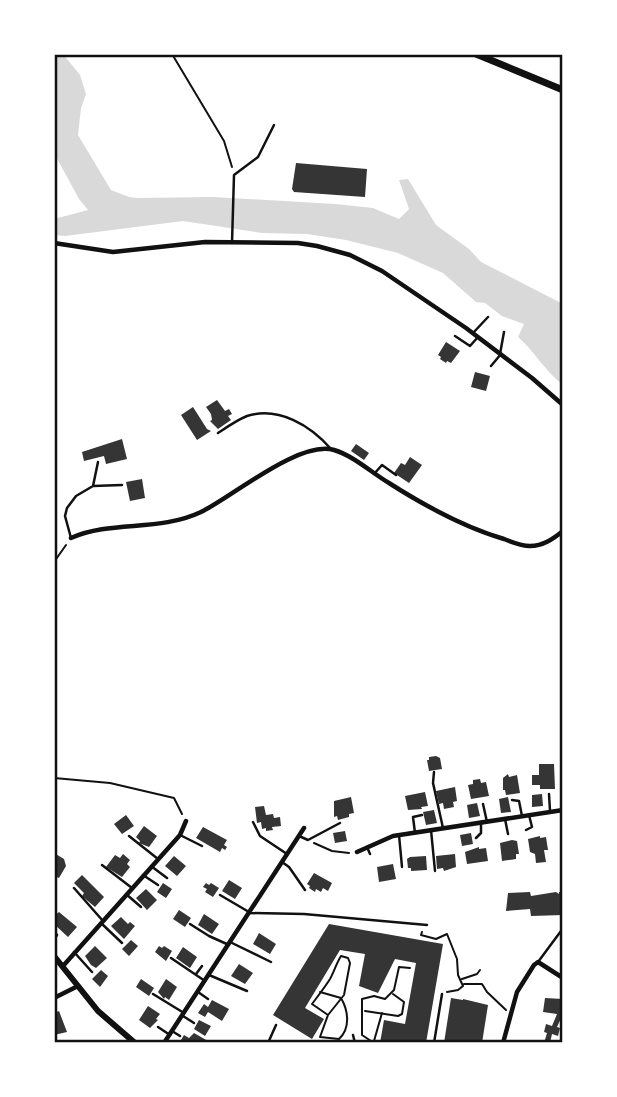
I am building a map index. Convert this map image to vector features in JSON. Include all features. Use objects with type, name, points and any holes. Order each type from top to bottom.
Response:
[{"type":"main road","points":[[476,54],[563,90]]},
{"type":"main road","points":[[54,956],[110,1024],[135,1043]]},
{"type":"street","points":[[54,243],[113,252],[178,244],[298,243],[350,255],[382,271],[475,335],[532,377],[563,405]]},
{"type":"street","points":[[71,538],[108,528],[175,522],[203,511],[246,482],[295,456],[331,449],[432,509],[480,532],[527,546],[539,545],[563,531]]},
{"type":"street","points":[[357,852],[399,835],[563,810]]},
{"type":"street","points":[[63,966],[180,835],[186,821]]},
{"type":"street","points":[[164,1043],[304,828]]},
{"type":"street","points":[[503,1043],[519,987],[534,965],[538,962],[563,978]]},
{"type":"street","points":[[54,998],[78,986]]},
{"type":"lane","points":[[232,243],[234,175],[258,157],[274,125]]},
{"type":"lane","points":[[455,336],[470,346],[488,317]]},
{"type":"lane","points":[[491,366],[500,354],[504,332]]},
{"type":"lane","points":[[218,433],[245,417],[260,413],[272,414],[287,417],[305,426],[331,449]]},
{"type":"lane","points":[[93,486],[98,462]]},
{"type":"lane","points":[[374,474],[382,466],[396,475]]},
{"type":"lane","points":[[71,538],[65,523],[67,508],[76,496],[93,486],[122,485]]},
{"type":"lane","points":[[434,772],[433,783],[443,828]]},
{"type":"lane","points":[[549,794],[550,811]]},
{"type":"lane","points":[[512,800],[519,801],[522,816]]},
{"type":"lane","points":[[476,838],[481,833],[484,822],[483,804]]},
{"type":"lane","points":[[415,833],[413,817],[422,815]]},
{"type":"lane","points":[[526,830],[532,827],[530,815]]},
{"type":"lane","points":[[505,819],[508,834]]},
{"type":"lane","points":[[253,822],[260,836],[287,854]]},
{"type":"lane","points":[[299,836],[308,840],[341,823]]},
{"type":"lane","points":[[431,830],[435,871]]},
{"type":"lane","points":[[180,835],[202,846]]},
{"type":"lane","points":[[399,835],[402,867]]},
{"type":"lane","points":[[129,836],[158,859]]},
{"type":"lane","points":[[368,847],[370,854]]},
{"type":"lane","points":[[282,862],[289,867],[305,890]]},
{"type":"lane","points":[[102,866],[132,888]]},
{"type":"lane","points":[[151,866],[167,878]]},
{"type":"lane","points":[[143,875],[158,885]]},
{"type":"lane","points":[[74,888],[122,943]]},
{"type":"lane","points":[[126,894],[141,907]]},
{"type":"lane","points":[[219,895],[249,912],[425,925]]},
{"type":"lane","points":[[190,924],[209,936],[248,949],[271,962]]},
{"type":"lane","points":[[538,962],[561,931]]},
{"type":"lane","points":[[54,932],[57,935],[54,940]]},
{"type":"lane","points":[[75,952],[92,972]]},
{"type":"lane","points":[[171,958],[205,981]]},
{"type":"lane","points":[[196,974],[202,966]]},
{"type":"lane","points":[[209,975],[247,991]]},
{"type":"lane","points":[[198,992],[208,999]]},
{"type":"lane","points":[[153,994],[194,1023]]},
{"type":"lane","points":[[434,1043],[442,994]]},
{"type":"lane","points":[[268,1043],[276,1026]]},
{"type":"lane","points":[[158,1027],[180,1036]]},
{"type":"lane","points":[[353,1035],[355,1043]]},
{"type":"path","points":[[172,54],[224,141],[234,175]]},
{"type":"path","points":[[54,562],[71,538]]},
{"type":"path","points":[[54,778],[110,783],[174,798],[186,821]]},
{"type":"path","points":[[308,840],[338,853],[357,852]]},
{"type":"path","points":[[425,925],[421,935],[436,939],[447,934],[463,984]]},
{"type":"path","points":[[328,1015],[312,1004],[343,956],[348,957],[350,963],[344,995],[341,998],[328,1015],[320,1037],[340,1038],[344,1034],[348,1018],[341,998]]},
{"type":"path","points":[[382,1013],[374,1041],[371,1041],[362,1035],[362,999],[374,996],[385,999],[397,984],[399,967],[410,968]]},
{"type":"path","points":[[460,979],[477,974],[480,970]]},
{"type":"path","points":[[463,984],[482,984],[512,1015]]},
{"type":"path","points":[[442,994],[458,990],[463,984]]},
{"type":"path","points":[[320,992],[341,998]]},
{"type":"path","points":[[363,1011],[398,1016],[402,1014],[404,1002],[392,993]]},
{"type":"shaded area","points":[[54,54],[63,54],[80,75],[86,94],[81,108],[78,135],[111,190],[129,197],[213,197],[335,204],[373,208],[399,219],[409,209],[399,180],[408,179],[436,225],[469,249],[481,262],[563,304],[563,385],[518,337],[524,324],[502,316],[485,303],[476,302],[443,273],[398,253],[307,234],[262,233],[183,221],[65,236],[54,235],[54,219],[88,210],[54,153]]},
{"type":"building","points":[[296,163],[367,169],[365,197],[294,192],[292,189]]},
{"type":"building","points":[[446,342],[460,351],[451,363],[446,363],[438,355]]},
{"type":"building","points":[[475,372],[490,376],[486,391],[471,387]]},
{"type":"building","points":[[217,400],[225,411],[229,409],[232,414],[228,416],[231,420],[218,429],[210,421],[211,414],[206,407]]},
{"type":"building","points":[[193,407],[211,431],[197,440],[181,415]]},
{"type":"building","points":[[122,439],[127,459],[106,464],[104,456],[84,461],[82,452]]},
{"type":"building","points":[[356,444],[369,453],[364,460],[351,451]]},
{"type":"building","points":[[410,457],[422,465],[409,483],[394,473],[401,463],[405,465]]},
{"type":"building","points":[[142,479],[145,498],[130,501],[126,482]]},
{"type":"building","points":[[436,756],[440,758],[442,769],[429,771],[427,760]]},
{"type":"building","points":[[539,764],[554,764],[555,789],[540,789],[540,785],[532,785],[532,775],[539,775]]},
{"type":"building","points":[[508,774],[509,777],[517,775],[520,793],[506,795],[503,778]]},
{"type":"building","points":[[480,779],[481,783],[486,782],[489,796],[471,799],[468,785],[473,784],[473,780]]},
{"type":"building","points":[[455,787],[457,801],[453,802],[454,807],[444,809],[443,803],[439,804],[436,791]]},
{"type":"building","points":[[425,792],[428,806],[408,810],[405,796]]},
{"type":"building","points":[[542,794],[543,806],[532,807],[532,795]]},
{"type":"building","points":[[351,797],[354,813],[338,820],[337,816],[334,817],[334,801]]},
{"type":"building","points":[[508,797],[511,812],[501,813],[499,799]]},
{"type":"building","points":[[477,803],[480,816],[469,818],[467,805]]},
{"type":"building","points":[[264,806],[266,815],[280,817],[281,826],[272,827],[273,830],[262,829],[261,822],[257,823],[255,807]]},
{"type":"building","points":[[434,810],[437,823],[426,825],[423,812]]},
{"type":"building","points":[[126,815],[134,826],[122,834],[114,824]]},
{"type":"building","points":[[144,826],[157,836],[149,847],[139,843],[136,837]]},
{"type":"building","points":[[203,827],[227,840],[225,850],[222,848],[220,852],[196,838]]},
{"type":"building","points":[[345,831],[347,841],[335,843],[333,833]]},
{"type":"building","points":[[471,833],[473,844],[462,846],[460,835]]},
{"type":"building","points":[[546,837],[548,850],[544,850],[546,862],[536,863],[535,854],[530,852],[528,839]]},
{"type":"building","points":[[517,841],[519,854],[516,854],[516,859],[502,861],[500,843]]},
{"type":"building","points":[[479,847],[486,848],[488,861],[467,864],[465,852]]},
{"type":"building","points":[[54,853],[64,859],[66,866],[59,878],[54,876]]},
{"type":"building","points":[[123,854],[130,860],[127,864],[130,867],[122,877],[106,867],[115,855],[120,858]]},
{"type":"building","points":[[455,854],[456,867],[444,871],[443,868],[437,869],[436,856]]},
{"type":"building","points":[[174,856],[186,866],[177,876],[165,866]]},
{"type":"building","points":[[426,856],[427,870],[411,871],[411,868],[408,868],[407,859],[410,857]]},
{"type":"building","points":[[393,864],[396,879],[379,882],[377,867]]},
{"type":"building","points":[[314,873],[332,883],[328,891],[323,888],[321,892],[316,889],[315,892],[309,888],[307,884]]},
{"type":"building","points":[[82,875],[104,897],[95,907],[82,896],[84,893],[74,883]]},
{"type":"building","points":[[229,880],[242,888],[235,899],[222,891]]},
{"type":"building","points":[[163,883],[172,889],[166,898],[157,892]]},
{"type":"building","points":[[206,883],[219,888],[213,897],[205,892],[207,889],[203,887]]},
{"type":"building","points":[[146,889],[157,900],[147,910],[136,898]]},
{"type":"building","points":[[530,892],[531,896],[563,892],[563,915],[531,916],[530,909],[506,911],[508,893]]},
{"type":"building","points":[[179,910],[191,918],[185,927],[173,919]]},
{"type":"building","points":[[59,912],[77,927],[68,937],[54,924],[54,916]]},
{"type":"building","points":[[204,914],[219,924],[212,934],[198,925]]},
{"type":"building","points":[[121,917],[128,924],[130,922],[135,926],[124,939],[111,926]]},
{"type":"building","points":[[329,924],[443,944],[426,1043],[380,1043],[384,1020],[405,1024],[416,963],[395,959],[378,993],[359,986],[365,954],[340,950],[305,1008],[324,1019],[312,1039],[273,1015]]},
{"type":"building","points":[[259,933],[276,944],[270,954],[253,944]]},
{"type":"building","points":[[131,940],[138,946],[129,956],[122,949]]},
{"type":"building","points":[[95,946],[107,958],[96,968],[85,956]]},
{"type":"building","points":[[159,946],[172,951],[166,961],[155,952]]},
{"type":"building","points":[[183,947],[197,957],[190,968],[176,958]]},
{"type":"building","points":[[239,964],[253,973],[245,984],[231,976]]},
{"type":"building","points":[[101,970],[108,976],[100,987],[92,979]]},
{"type":"building","points":[[141,979],[154,988],[149,996],[136,987]]},
{"type":"building","points":[[166,979],[177,987],[169,1000],[165,997],[164,999],[158,992]]},
{"type":"building","points":[[451,998],[488,1005],[482,1043],[444,1043]]},
{"type":"building","points":[[545,998],[563,999],[563,1014],[557,1027],[560,1028],[558,1036],[552,1034],[550,1043],[544,1043],[547,1033],[544,1032],[546,1024],[552,1026],[557,1014],[543,1012]]},
{"type":"building","points":[[212,1000],[229,1009],[222,1021],[208,1012],[205,1017],[198,1013],[204,1004],[208,1007]]},
{"type":"building","points":[[148,1006],[160,1014],[150,1028],[139,1020]]},
{"type":"building","points":[[59,1011],[67,1032],[54,1035],[54,1013]]},
{"type":"building","points":[[199,1020],[211,1026],[205,1036],[194,1029]]},
{"type":"building","points":[[194,1033],[208,1041],[207,1043],[185,1043],[181,1040],[184,1035],[189,1038]]}]
